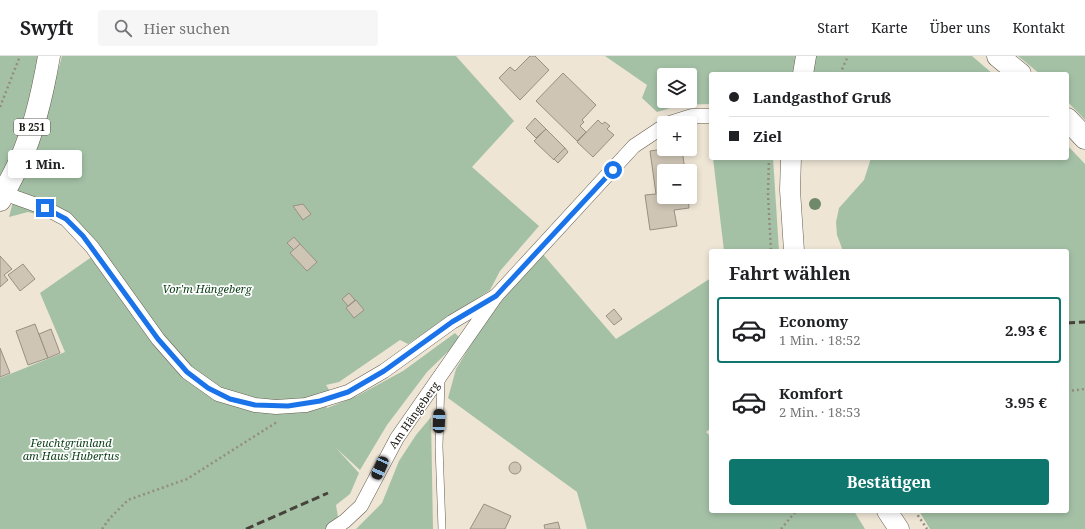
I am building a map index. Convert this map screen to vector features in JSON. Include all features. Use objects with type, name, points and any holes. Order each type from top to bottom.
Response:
[{"type":"main road","name":"B 251","points":[[2,196],[21,160],[42,94],[50,56]]},
{"type":"main road","points":[[803,72],[806,56]]},
{"type":"main road","points":[[998,56],[1018,72]]},
{"type":"main road","points":[[1069,121],[1085,138]]},
{"type":"main road","points":[[791,160],[790,190],[794,249]]},
{"type":"main road","points":[[888,513],[899,529]]},
{"type":"street","points":[[697,116],[709,116]]},
{"type":"street","name":"Am Hängeberg","points":[[333,529],[345,522],[361,506],[397,438],[441,378],[496,296],[634,146],[657,131]]},
{"type":"street","points":[[2,196],[56,213],[74,227],[92,247],[167,350],[187,372],[208,388],[230,399],[255,405],[276,407],[294,406],[320,401],[348,392],[384,371],[452,322],[496,296]]},
{"type":"lane","name":"Am Hängeberg","points":[[441,378],[439,446],[442,529]]},
{"type":"path","points":[[0,107],[20,56]]},
{"type":"path","points":[[841,72],[848,56]]},
{"type":"path","points":[[769,160],[768,194],[771,249]]},
{"type":"path","points":[[1069,391],[1085,389]]},
{"type":"path","points":[[102,529],[110,518],[128,500],[187,479],[274,425],[294,406]]},
{"type":"path","points":[[781,529],[794,513]]},
{"type":"path","points":[[916,513],[926,529]]},
{"type":"green space","points":[[0,56],[38,56],[30,110],[0,179]]},
{"type":"green space","points":[[62,56],[456,56],[514,121],[472,167],[539,226],[500,271],[490,290],[408,344],[400,340],[339,382],[326,385],[330,391],[320,395],[327,408],[357,396],[403,371],[455,333],[461,339],[427,372],[387,425],[360,470],[336,448],[359,473],[350,494],[336,505],[340,529],[0,529],[0,378],[65,352],[40,293],[93,256],[68,228],[47,217],[28,212],[9,217],[19,179],[44,123]]},
{"type":"green space","points":[[605,56],[972,56],[991,72],[709,72],[709,104],[697,104],[697,68],[657,68],[657,108],[670,108],[657,112],[642,98],[647,85]]},
{"type":"green space","points":[[1018,56],[1085,56],[1085,120],[1069,103],[1069,72],[1038,72]]},
{"type":"green space","points":[[1069,147],[1085,164],[1085,529],[930,529],[920,513],[1069,513],[1069,249],[842,249],[837,235],[836,222],[839,208],[864,180],[870,160],[1069,160]]},
{"type":"green space","points":[[713,160],[773,160],[779,249],[724,249]]},
{"type":"green space","points":[[541,252],[616,339],[709,279],[709,430],[706,432],[709,435],[709,513],[855,513],[865,529],[587,529],[577,492],[448,398],[456,369],[497,302]]},
{"type":"green space","points":[[431,417],[433,529],[356,529],[382,503],[399,461],[416,435]]},
{"type":"building","points":[[530,56],[535,56],[549,70],[520,100],[499,78],[510,67],[515,71]]},
{"type":"building","points":[[563,73],[596,105],[582,120],[584,122],[580,126],[586,132],[577,141],[536,101]]},
{"type":"building","points":[[535,118],[546,129],[536,138],[526,128]]},
{"type":"building","points":[[598,120],[602,124],[605,122],[610,126],[607,129],[614,135],[593,157],[577,142]]},
{"type":"building","points":[[546,129],[565,148],[554,160],[534,141]]},
{"type":"building","points":[[565,148],[568,152],[558,163],[554,159]]},
{"type":"building","points":[[657,150],[657,156],[683,156],[684,164],[657,164],[657,204],[689,204],[689,208],[674,210],[677,226],[650,230],[645,195],[656,194],[650,151]]},
{"type":"building","points":[[303,204],[311,214],[303,220],[293,206]]},
{"type":"building","points":[[294,237],[300,244],[294,250],[287,243]]},
{"type":"building","points":[[300,244],[317,262],[307,271],[290,253]]},
{"type":"building","points":[[0,256],[12,269],[4,275],[8,280],[0,287]]},
{"type":"building","points":[[23,264],[35,279],[20,291],[8,275]]},
{"type":"building","points":[[349,293],[355,300],[348,306],[342,299]]},
{"type":"building","points":[[356,300],[364,310],[354,318],[346,308]]},
{"type":"building","points":[[614,309],[622,319],[614,325],[606,316]]},
{"type":"building","points":[[35,324],[48,358],[28,365],[16,331]]},
{"type":"building","points":[[51,329],[60,353],[48,358],[39,334]]},
{"type":"building","points":[[0,348],[10,373],[0,377]]},
{"type":"building","points":[[513,462],[517,462],[521,468],[517,474],[513,474],[509,470],[509,466]]},
{"type":"building","points":[[484,504],[511,516],[505,529],[470,529]]},
{"type":"building","points":[[558,522],[560,529],[545,529],[544,525]]},
{"type":"railway","points":[[1069,323],[1085,322]]},
{"type":"railway","points":[[246,529],[328,493]]},
{"type":"route","points":[[45,208],[66,219],[83,236],[106,265],[158,339],[187,372],[208,388],[230,399],[255,405],[276,407],[306,404],[337,397],[348,392],[384,371],[452,322],[496,296],[613,170]]},
{"type":"park label","name":"Vor'm Hängeberg","points":[[207,289]]},
{"type":"park label","name":"Feuchtgrünland am Haus Hubertus","points":[[71,449]]}]
